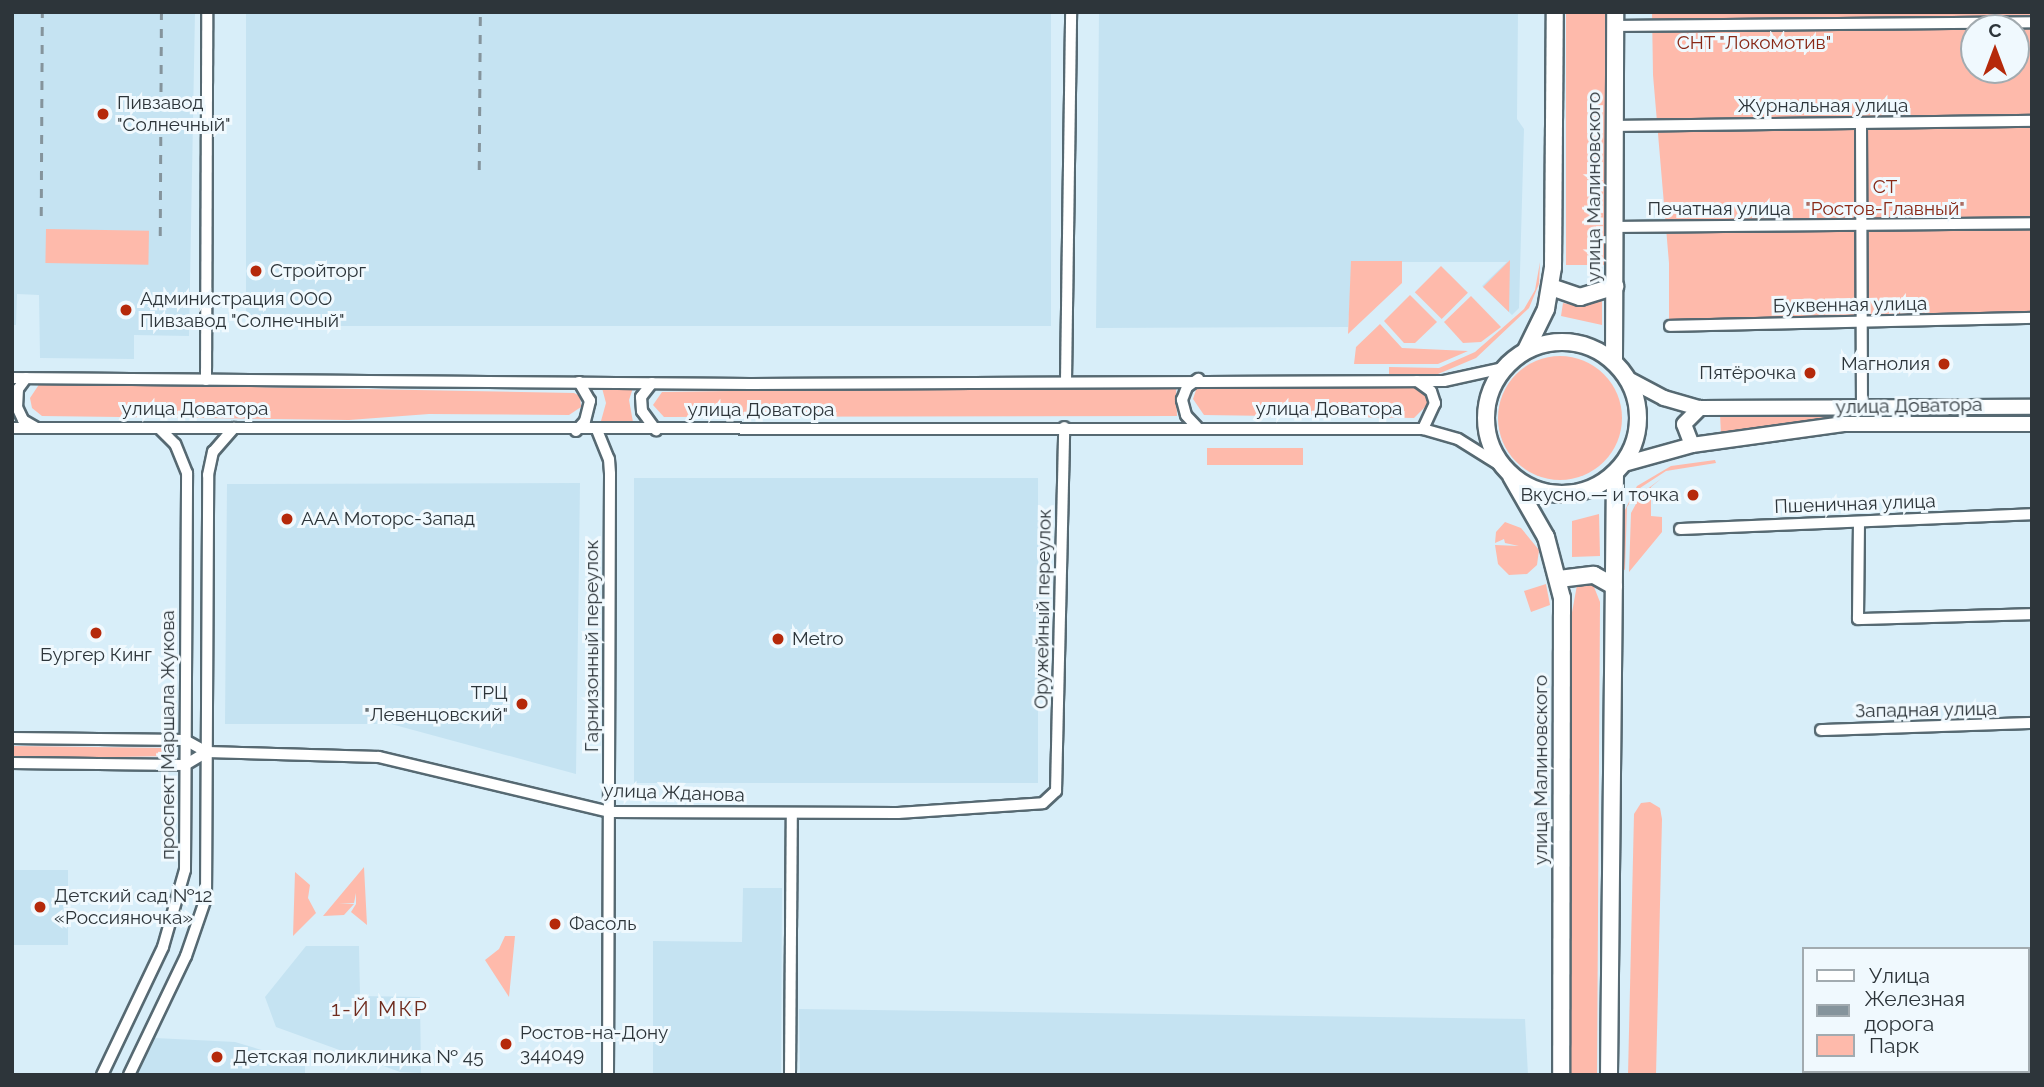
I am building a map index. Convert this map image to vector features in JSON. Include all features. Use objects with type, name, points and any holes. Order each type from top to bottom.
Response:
[{"type":"highway","name":"улица Малиновского","points":[[1526,350],[1551,287],[1555,12]]},
{"type":"highway","name":"улица Малиновского","points":[[1614,362],[1615,19]]},
{"type":"highway","points":[[1551,287],[1580,297],[1615,286]]},
{"type":"highway","points":[[1609,1075],[1614,586],[1619,469],[1639,420],[1628,379],[1614,362],[1572,342],[1526,350],[1503,368],[1493,385],[1485,416],[1489,442],[1506,471],[1541,492],[1573,494],[1599,486],[1619,469]]},
{"type":"highway","name":"улица Малиновского","points":[[1506,471],[1546,537],[1559,579],[1560,1075]]},
{"type":"highway","points":[[1559,579],[1594,575],[1614,586]]},
{"type":"main road","name":"улица Доватора","points":[[1628,379],[1664,398],[1700,408],[2032,407]]},
{"type":"main road","points":[[1692,445],[1685,424],[1700,408]]},
{"type":"main road","name":"улица Доватора","points":[[1619,469],[1692,445],[1844,424],[2032,424]]},
{"type":"street","name":"улица Доватора","points":[[206,380],[207,12]]},
{"type":"street","points":[[1066,380],[1071,12]]},
{"type":"street","points":[[1615,19],[1864,18],[2032,22]]},
{"type":"street","name":"Журнальная улица","points":[[1615,126],[2032,121]]},
{"type":"street","points":[[1861,123],[1862,407]]},
{"type":"street","name":"Печатная улица","points":[[1615,227],[1861,227],[2032,223]]},
{"type":"street","name":"Буквенная улица","points":[[1670,326],[2032,318]]},
{"type":"street","name":"улица Доватора","points":[[12,378],[652,383],[1198,379],[1418,381],[1464,379],[1503,368]]},
{"type":"street","points":[[26,378],[18,389],[17,407],[23,420],[36,428]]},
{"type":"street","points":[[1197,427],[1186,415],[1182,400],[1187,387],[1198,379]]},
{"type":"street","points":[[1418,381],[1432,391],[1435,403],[1423,429]]},
{"type":"street","points":[[576,431],[585,421],[590,401],[579,382]]},
{"type":"street","points":[[652,383],[641,397],[642,411],[656,430]]},
{"type":"street","name":"улица Доватора","points":[[12,428],[576,431],[1064,427],[1423,429],[1458,439],[1506,471]]},
{"type":"street","name":"Оружейный переулок","points":[[1056,791],[1064,427]]},
{"type":"street","name":"проспект Маршала Жукова","points":[[103,1075],[163,947],[181,895],[185,765],[187,473],[175,444],[160,429]]},
{"type":"street","name":"проспект Маршала Жукова","points":[[129,1075],[186,956],[206,898],[209,868],[206,752],[208,475],[214,452],[234,429]]},
{"type":"street","name":"Гарнизонный переулок","points":[[597,430],[609,459],[610,474],[608,1075]]},
{"type":"street","name":"Пшеничная улица","points":[[1680,529],[2032,514]]},
{"type":"street","points":[[1859,522],[1858,620],[2032,614]]},
{"type":"street","name":"Западная улица","points":[[1821,730],[2032,723]]},
{"type":"street","name":"улица Жданова","points":[[12,738],[185,740],[206,752],[379,757],[610,812],[792,814],[1029,807],[1043,803],[1056,791]]},
{"type":"street","points":[[12,763],[185,765],[206,752]]},
{"type":"street","points":[[790,1075],[792,814]]},
{"type":"shaded area","points":[[12,12],[195,12],[189,336],[134,335],[134,359],[40,358],[39,295],[17,294],[16,325],[12,325]]},
{"type":"shaded area","points":[[246,12],[1051,12],[1051,326],[246,326]]},
{"type":"shaded area","points":[[1099,12],[1518,12],[1517,119],[1524,129],[1519,308],[1512,315],[1482,286],[1507,262],[1353,262],[1348,327],[1096,328]]},
{"type":"shaded area","points":[[634,478],[1038,478],[1038,783],[634,783]]},
{"type":"shaded area","points":[[580,483],[576,774],[391,724],[225,724],[227,484]]},
{"type":"shaded area","name":"Детский сад №12 «Россияночка»","points":[[12,870],[68,870],[68,945],[12,945]]},
{"type":"shaded area","points":[[743,888],[782,888],[781,1075],[653,1075],[653,941],[742,942]]},
{"type":"shaded area","points":[[306,946],[359,946],[360,996],[420,997],[421,1073],[400,1072],[276,1027],[265,997]]},
{"type":"shaded area","points":[[799,1009],[1525,1019],[1528,1075],[800,1075]]},
{"type":"shaded area","name":"Детская поликлиника № 45","points":[[155,1038],[235,1042],[305,1063],[305,1075],[137,1075]]},
{"type":"green space","points":[[1566,12],[1606,12],[1606,265],[1566,265]]},
{"type":"green space","name":"СТ \"Ростов-Главный\"","points":[[1652,12],[2032,12],[2032,321],[1669,329],[1669,263],[1653,75]]},
{"type":"green space","points":[[46,229],[149,231],[148,265],[45,263]]},
{"type":"green space","points":[[1510,260],[1509,312],[1483,287]]},
{"type":"green space","points":[[1351,261],[1402,261],[1402,283],[1348,334]]},
{"type":"green space","points":[[1540,262],[1539,284],[1529,308],[1476,358],[1438,374],[1389,375],[1389,367],[1439,368],[1475,352],[1524,309],[1535,290]]},
{"type":"green space","points":[[1441,266],[1468,293],[1442,319],[1415,292]]},
{"type":"green space","points":[[1410,295],[1437,322],[1415,343],[1404,343],[1384,321]]},
{"type":"green space","points":[[1471,296],[1501,327],[1481,342],[1463,343],[1444,322]]},
{"type":"green space","points":[[1602,301],[1602,325],[1561,316],[1563,303],[1578,306]]},
{"type":"green space","points":[[1380,324],[1402,348],[1468,351],[1438,364],[1354,364],[1356,347]]},
{"type":"green space","points":[[1560,356],[1584,360],[1604,374],[1618,394],[1622,418],[1618,442],[1604,462],[1584,476],[1560,480],[1536,476],[1516,462],[1502,442],[1498,418],[1502,394],[1516,374],[1536,360]]},
{"type":"green space","points":[[40,383],[574,393],[580,396],[581,407],[569,415],[429,414],[349,420],[42,416],[32,408],[30,398]]},
{"type":"green space","points":[[1176,385],[1177,416],[664,417],[653,405],[662,392]]},
{"type":"green space","points":[[1197,387],[1417,387],[1425,392],[1428,404],[1414,418],[1204,415],[1193,399]]},
{"type":"green space","points":[[602,388],[633,388],[629,400],[633,422],[601,421],[606,403]]},
{"type":"green space","points":[[1720,414],[1843,414],[1843,419],[1721,434]]},
{"type":"green space","points":[[1207,448],[1303,448],[1303,465],[1207,465]]},
{"type":"green space","points":[[1715,460],[1716,463],[1666,471],[1640,488],[1627,507],[1625,570],[1621,568],[1623,514],[1637,486],[1671,466]]},
{"type":"green space","points":[[1662,478],[1651,487],[1651,516],[1662,517],[1662,532],[1629,572],[1631,513],[1642,493]]},
{"type":"green space","points":[[1599,514],[1600,556],[1572,557],[1572,521]]},
{"type":"green space","points":[[1505,522],[1521,528],[1539,550],[1537,565],[1527,574],[1509,575],[1498,564],[1495,545],[1519,546],[1505,543],[1504,539],[1495,543],[1496,532]]},
{"type":"green space","points":[[1592,582],[1600,602],[1597,1075],[1568,1075],[1571,618],[1577,585]]},
{"type":"green space","points":[[1546,584],[1550,605],[1531,612],[1524,591]]},
{"type":"green space","points":[[12,746],[171,748],[174,752],[171,756],[12,759]]},
{"type":"green space","points":[[1650,802],[1660,808],[1662,819],[1656,1075],[1628,1075],[1634,814],[1641,803]]},
{"type":"green space","points":[[364,867],[367,925],[351,912],[356,904],[356,893],[354,903],[339,903],[354,904],[344,915],[323,916]]},
{"type":"green space","points":[[295,872],[310,885],[308,898],[316,913],[293,936]]},
{"type":"green space","points":[[505,936],[515,936],[509,997],[485,960],[499,949]]},
{"type":"railway","points":[[41,216],[42,12]]},
{"type":"railway","points":[[160,236],[161,12]]},
{"type":"railway","points":[[479,170],[480,12]]},
{"type":"place","name":"Пивзавод \"Солнечный\"","points":[[103,114]]},
{"type":"place","name":"Стройторг","points":[[256,271]]},
{"type":"place","name":"Администрация ООО Пивзавод \"Солнечный\"","points":[[126,310]]},
{"type":"place","name":"Магнолия","points":[[1944,364]]},
{"type":"place","name":"Пятёрочка","points":[[1810,373]]},
{"type":"place","name":"Вкусно — и точка","points":[[1693,495]]},
{"type":"place","name":"ААА Моторс-Запад","points":[[287,519]]},
{"type":"place","name":"Бургер Кинг","points":[[96,633]]},
{"type":"place","name":"Metro","points":[[778,639]]},
{"type":"place","name":"ТРЦ \"Левенцовский\"","points":[[522,704]]},
{"type":"place","name":"Детский сад №12 «Россияночка»","points":[[40,907]]},
{"type":"place","name":"Фасоль","points":[[555,924]]},
{"type":"place","name":"Ростов-на-Дону 344049","points":[[506,1044]]},
{"type":"place","name":"Детская поликлиника № 45","points":[[217,1057]]},
{"type":"district","name":"1-Й МКР","points":[[380,1009]]},
{"type":"park label","name":"СНТ \"Локомотив\"","points":[[1754,43]]}]
